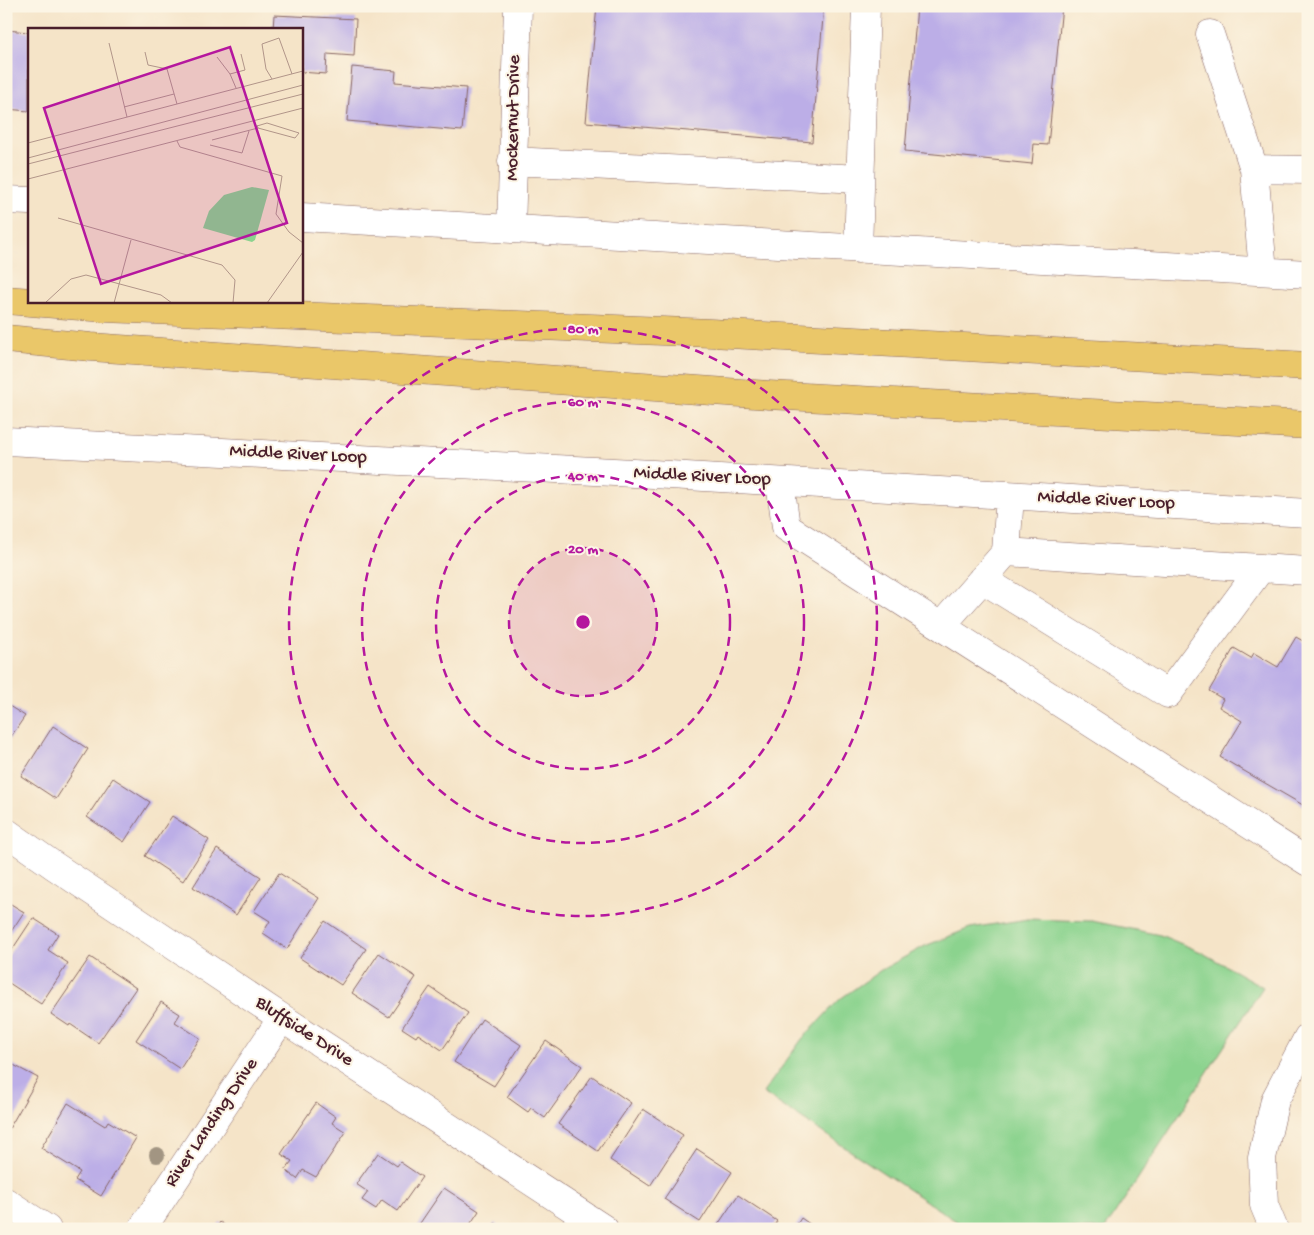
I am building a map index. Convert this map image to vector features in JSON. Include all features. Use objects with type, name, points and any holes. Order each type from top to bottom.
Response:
[{"type":"highway","points":[[6,300],[28,302]]},
{"type":"highway","points":[[31,302],[106,308],[711,333],[1308,366]]},
{"type":"highway","points":[[6,339],[91,347],[759,394],[1308,425]]},
{"type":"street","name":"Mockernut Drive","points":[[511,229],[518,6]]},
{"type":"street","points":[[858,249],[866,6]]},
{"type":"street","points":[[1210,34],[1254,168],[1263,271]]},
{"type":"street","points":[[512,161],[860,179]]},
{"type":"street","points":[[1254,168],[1308,170]]},
{"type":"street","points":[[6,200],[28,201]]},
{"type":"street","points":[[302,217],[1308,274]]},
{"type":"street","name":"Middle River Loop","points":[[6,440],[1308,513]]},
{"type":"street","points":[[780,482],[786,527],[1308,862]]},
{"type":"street","points":[[941,626],[1006,552],[1010,496]]},
{"type":"street","points":[[1006,552],[1308,571]]},
{"type":"street","points":[[982,579],[1168,694],[1261,568]]},
{"type":"street","name":"Bluffside Drive","points":[[6,832],[282,1018],[604,1229]]},
{"type":"street","name":"River Landing Drive","points":[[142,1229],[282,1018]]},
{"type":"street","points":[[1274,1229],[1264,1205],[1262,1158],[1275,1100],[1308,1037]]},
{"type":"street","points":[[6,1202],[47,1229]]},
{"type":"green space","points":[[1028,919],[1092,921],[1160,935],[1201,952],[1263,987],[1105,1229],[968,1229],[763,1093],[802,1039],[840,999],[881,970],[925,946],[970,928]]},
{"type":"building","points":[[597,6],[824,6],[812,142],[586,122]]},
{"type":"building","points":[[917,6],[1062,6],[1048,145],[1034,144],[1032,164],[905,151]]},
{"type":"building","points":[[274,15],[356,19],[354,56],[327,54],[326,74],[302,72],[302,28],[273,28]]},
{"type":"building","points":[[6,30],[28,32],[28,111],[6,109]]},
{"type":"building","points":[[352,67],[396,71],[395,82],[466,88],[462,131],[347,121]]},
{"type":"building","points":[[1296,637],[1308,644],[1308,808],[1220,757],[1242,721],[1219,707],[1223,699],[1209,691],[1234,648],[1251,658],[1254,653],[1278,667]]},
{"type":"building","points":[[6,704],[25,716],[6,744]]},
{"type":"building","points":[[53,726],[88,749],[56,799],[21,776]]},
{"type":"building","points":[[113,778],[150,802],[124,842],[87,817]]},
{"type":"building","points":[[172,816],[209,840],[183,881],[145,856]]},
{"type":"building","points":[[217,849],[261,877],[236,915],[193,887]]},
{"type":"building","points":[[279,873],[319,898],[287,949],[263,933],[270,921],[254,911]]},
{"type":"building","points":[[6,901],[24,912],[6,939]]},
{"type":"building","points":[[33,918],[58,934],[48,950],[68,963],[41,1004],[6,981],[6,959]]},
{"type":"building","points":[[325,921],[366,949],[341,985],[300,958]]},
{"type":"building","points":[[379,953],[416,977],[389,1017],[352,993]]},
{"type":"building","points":[[90,957],[136,988],[98,1043],[51,1014]]},
{"type":"building","points":[[430,987],[468,1013],[442,1050],[418,1034],[416,1037],[402,1028]]},
{"type":"building","points":[[161,1002],[180,1014],[175,1022],[200,1038],[180,1069],[136,1040]]},
{"type":"building","points":[[482,1019],[521,1045],[494,1086],[454,1062]]},
{"type":"building","points":[[546,1041],[582,1066],[545,1118],[531,1108],[528,1112],[507,1097]]},
{"type":"building","points":[[6,1061],[38,1078],[6,1134]]},
{"type":"building","points":[[592,1076],[631,1103],[598,1151],[558,1124]]},
{"type":"building","points":[[68,1103],[105,1126],[108,1121],[136,1138],[101,1196],[75,1180],[80,1172],[41,1148]]},
{"type":"building","points":[[316,1103],[336,1117],[332,1123],[346,1132],[316,1177],[303,1170],[297,1179],[285,1170],[292,1161],[281,1154]]},
{"type":"building","points":[[643,1109],[683,1135],[650,1186],[610,1160]]},
{"type":"building","points":[[697,1149],[732,1172],[700,1222],[664,1199]]},
{"type":"building","points":[[378,1153],[397,1166],[400,1162],[422,1177],[398,1211],[382,1200],[376,1209],[362,1200],[368,1192],[356,1184]]},
{"type":"building","points":[[444,1188],[479,1211],[467,1229],[416,1229]]},
{"type":"building","points":[[738,1195],[777,1221],[772,1229],[715,1229]]},
{"type":"building","points":[[801,1218],[817,1229],[794,1229]]},
{"type":"building","points":[[220,1222],[230,1229],[216,1229]]},
{"type":"building","points":[[495,1223],[504,1229],[490,1229]]}]
